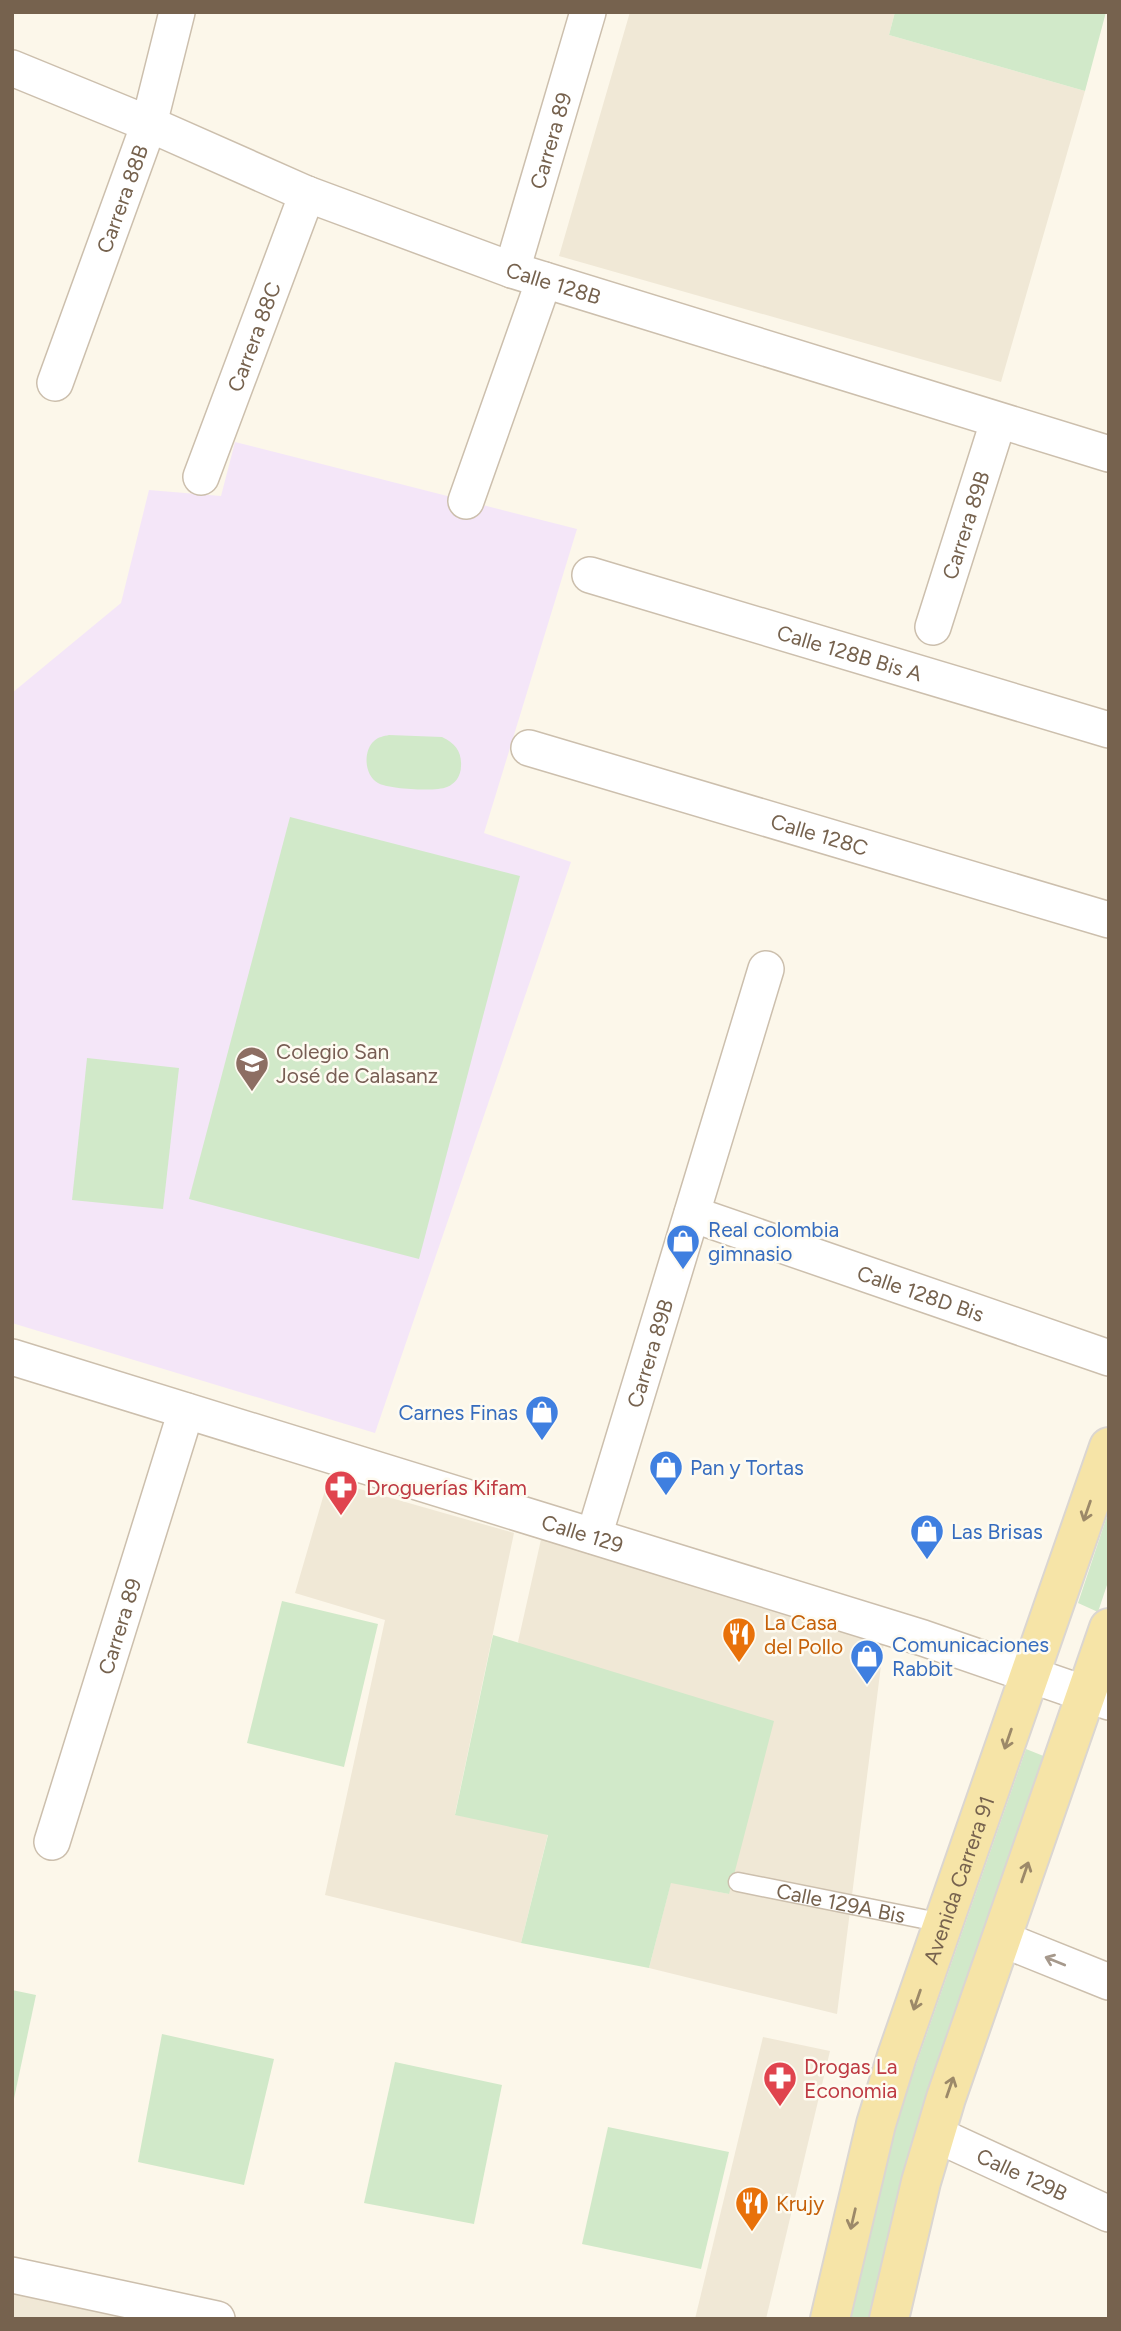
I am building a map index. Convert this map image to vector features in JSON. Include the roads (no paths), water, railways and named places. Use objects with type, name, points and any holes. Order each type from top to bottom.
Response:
[{"type":"main road","name":"Avenida Carrera 91","points":[[830,2319],[876,2124],[1109,1447]]},
{"type":"main road","points":[[889,2319],[935,2134],[1002,1939],[1098,1698],[1109,1628]]},
{"type":"street","name":"Carrera 88B","points":[[55,383],[149,124],[177,12]]},
{"type":"street","name":"Carrera 89","points":[[466,501],[528,275],[584,13]]},
{"type":"street","name":"Calle 128B","points":[[12,68],[149,124],[307,194],[528,275],[998,422],[1109,454]]},
{"type":"street","name":"Carrera 88C","points":[[201,477],[307,194]]},
{"type":"street","name":"Carrera 89B","points":[[933,627],[998,422]]},
{"type":"street","name":"Calle 128B Bis A","points":[[590,575],[1109,730]]},
{"type":"street","name":"Calle 128C","points":[[529,748],[1109,920]]},
{"type":"street","name":"Carrera 89B","points":[[594,1536],[766,969]]},
{"type":"street","name":"Calle 128D Bis","points":[[692,1214],[1109,1358]]},
{"type":"street","name":"Calle 129","points":[[12,1357],[923,1638],[1098,1698]]},
{"type":"street","name":"Carrera 89","points":[[52,1842],[186,1411]]},
{"type":"street","points":[[1002,1939],[1109,1982]]},
{"type":"street","name":"Calle 129B","points":[[935,2134],[1109,2214]]},
{"type":"street","points":[[12,2275],[216,2319]]},
{"type":"lane","name":"Calle 129A Bis","points":[[738,1882],[943,1923]]},
{"type":"place","name":"Colegio San José de Calasanz","points":[[252,1093]]},
{"type":"place","name":"Real colombia gimnasio","points":[[683,1271]]},
{"type":"place","name":"Carnes Finas","points":[[542,1442]]},
{"type":"place","name":"Pan y Tortas","points":[[666,1497]]},
{"type":"place","name":"Droguerías Kifam","points":[[341,1517]]},
{"type":"place","name":"Las Brisas","points":[[927,1561]]},
{"type":"place","name":"La Casa del Pollo","points":[[739,1664]]},
{"type":"place","name":"Comunicaciones Rabbit","points":[[867,1686]]},
{"type":"place","name":"Drogas La Economia","points":[[780,2108]]},
{"type":"place","name":"Krujy","points":[[752,2233]]}]
